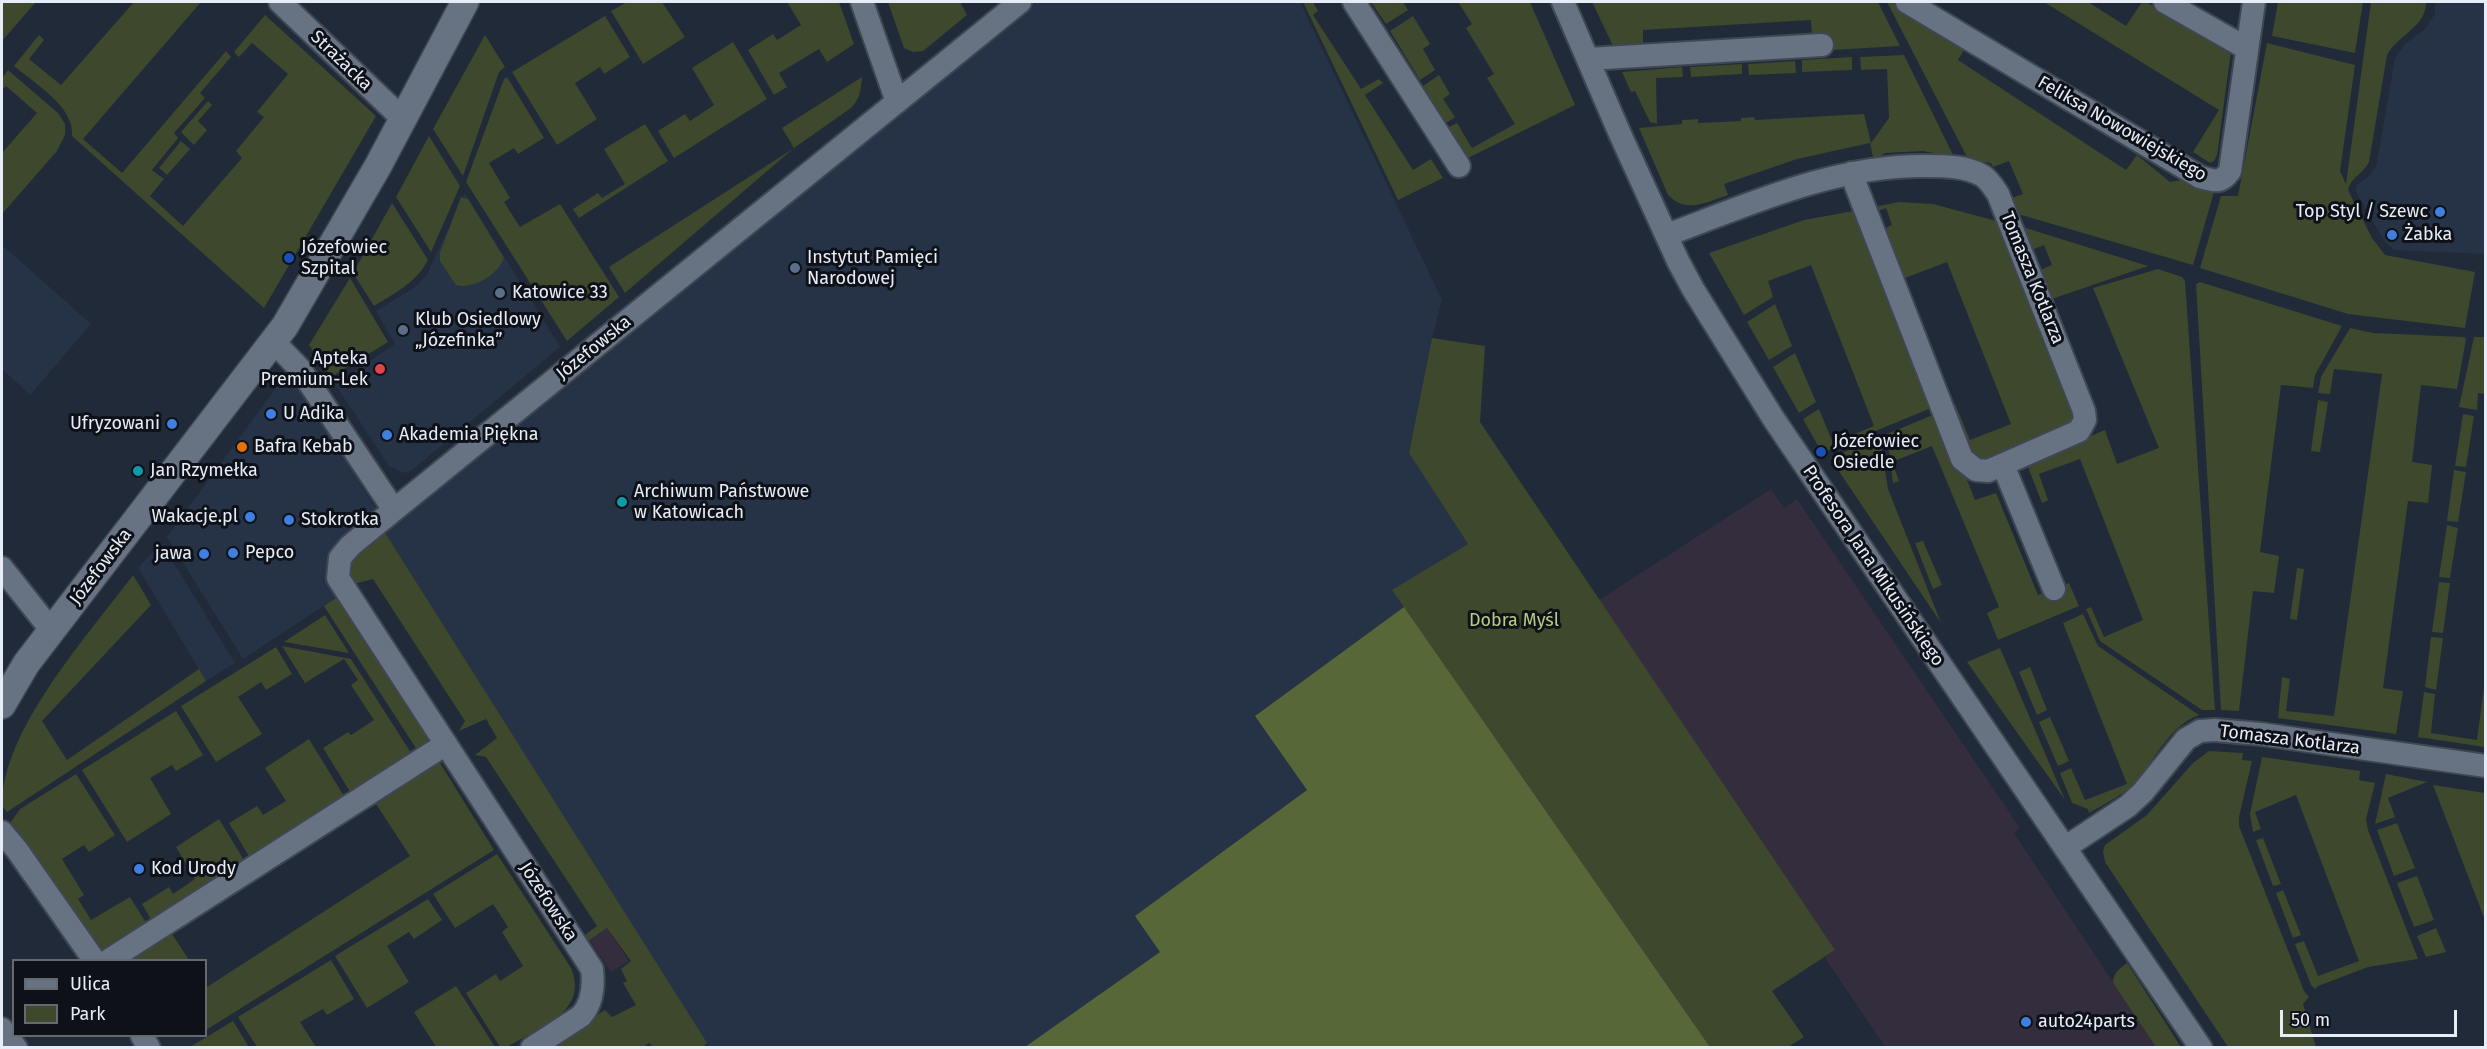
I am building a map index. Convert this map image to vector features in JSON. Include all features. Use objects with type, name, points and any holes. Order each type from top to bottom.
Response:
[{"type":"street","name":"Strażacka","points":[[280,2],[403,119]]},
{"type":"street","name":"Józefowska","points":[[2,705],[26,664],[273,341],[319,271],[465,2]]},
{"type":"street","points":[[862,2],[897,102]]},
{"type":"street","name":"Józefowska","points":[[532,1047],[581,1016],[588,1009],[593,991],[592,969],[338,578],[340,558],[350,546],[394,510],[1020,2]]},
{"type":"street","points":[[1354,2],[1459,166]]},
{"type":"street","name":"Profesora Jana Mikusińskiego","points":[[1563,2],[1693,289],[1773,418],[2201,1047]]},
{"type":"street","name":"Feliksa Nowowiejskiego","points":[[1907,2],[2200,177],[2217,182],[2225,179],[2230,171],[2254,2]]},
{"type":"street","points":[[2165,2],[2246,48]]},
{"type":"street","points":[[1588,59],[1822,45]]},
{"type":"street","name":"Tomasza Kotlarza","points":[[1667,235],[1781,192],[1851,173],[1892,166],[1938,166],[1967,170],[1985,177],[1998,194],[2084,411],[2085,420],[2079,431],[1988,471],[1976,470],[1962,459],[1851,173]]},
{"type":"street","points":[[273,341],[300,369],[394,510]]},
{"type":"street","points":[[2003,465],[2054,589]]},
{"type":"street","points":[[2,568],[52,631]]},
{"type":"street","name":"Tomasza Kotlarza","points":[[2066,847],[2128,806],[2144,792],[2186,739],[2200,731],[2261,734],[2486,766]]},
{"type":"street","points":[[111,959],[446,744]]},
{"type":"street","points":[[2,832],[93,959]]},
{"type":"street","points":[[2,1029],[16,1047]]},
{"type":"shaded area","points":[[1031,2],[1300,2],[1442,300],[1409,453],[1468,544],[1393,590],[1404,607],[1256,715],[1307,790],[1136,916],[1160,952],[1025,1047],[709,1048],[382,528]]},
{"type":"shaded area","points":[[2435,2],[2485,2],[2485,254],[2394,250],[2385,242],[2356,192],[2356,186],[2376,167],[2395,58],[2405,44],[2424,30],[2435,14]]},
{"type":"shaded area","points":[[465,193],[560,347],[411,471],[403,473],[389,466],[335,384],[395,344],[376,311],[415,287],[426,276]]},
{"type":"shaded area","points":[[2,245],[91,324],[30,395],[2,369]]},
{"type":"shaded area","points":[[289,370],[380,515],[342,594],[243,659],[167,537]]},
{"type":"shaded area","points":[[1771,489],[1784,508],[1797,499],[2020,828],[2014,833],[2156,1047],[1885,1047],[1825,958],[1834,950],[1599,600]]},
{"type":"shaded area","points":[[161,542],[235,663],[206,681],[138,568]]},
{"type":"shaded area","points":[[607,928],[629,961],[611,972],[589,940]]},
{"type":"green space","points":[[2,2],[36,2],[2,41]]},
{"type":"green space","points":[[134,2],[201,2],[83,139],[122,173],[226,51],[231,57],[200,93],[205,98],[174,133],[178,138],[152,170],[164,179],[150,196],[183,226],[242,158],[236,151],[264,117],[257,112],[288,74],[252,43],[239,57],[234,52],[265,15],[376,116],[264,308],[72,136],[67,115],[60,106],[14,66],[39,35],[44,40],[29,59],[61,85]]},
{"type":"green space","points":[[627,2],[662,2],[685,37],[643,64],[611,11]]},
{"type":"green space","points":[[787,2],[839,2],[854,44],[827,62],[819,49],[779,73],[787,87],[774,95],[748,50],[773,34],[777,40],[801,25]]},
{"type":"green space","points":[[888,2],[960,2],[967,15],[923,51],[913,52],[904,48]]},
{"type":"green space","points":[[1303,2],[1313,2],[1318,11],[1313,15],[1361,89],[1379,79],[1383,83],[1365,95],[1413,170],[1431,159],[1443,178],[1398,200]]},
{"type":"green space","points":[[1371,2],[1403,2],[1408,10],[1386,24]]},
{"type":"green space","points":[[1458,2],[1530,2],[1575,105],[1468,158],[1449,127],[1457,123],[1472,148],[1515,124],[1487,78],[1494,74],[1466,28],[1472,24]]},
{"type":"green space","points":[[1592,2],[1878,2],[1900,46],[1833,50],[1832,36],[1812,36],[1811,20],[1643,30],[1643,46],[1615,50]]},
{"type":"green space","points":[[1887,2],[1899,2],[1968,43],[1958,60],[2126,170],[2137,155],[2170,182],[2193,178],[2214,192],[2193,265],[2011,212],[2006,200],[2023,194],[2009,161],[1993,167],[1991,163],[1968,159]]},
{"type":"green space","points":[[2044,2],[2088,2],[2126,26],[2142,2],[2146,2],[2231,51],[2217,155],[2214,161],[2210,163],[2193,152],[2219,110]]},
{"type":"green space","points":[[2278,2],[2363,2],[2355,53],[2272,36]]},
{"type":"green space","points":[[2371,2],[2426,2],[2422,18],[2387,55],[2369,162],[2348,190],[2372,238],[2385,255],[2475,272],[2465,328],[2348,314],[2200,268],[2221,196],[2238,196],[2267,43],[2355,65],[2340,171],[2346,184]]},
{"type":"green space","points":[[605,16],[630,57],[604,74],[600,67],[575,83],[597,119],[557,145],[512,72]]},
{"type":"green space","points":[[1413,16],[1430,44],[1423,49],[1435,70],[1420,80],[1390,31]]},
{"type":"green space","points":[[485,35],[505,67],[499,72],[463,176],[433,129]]},
{"type":"green space","points":[[733,42],[767,99],[674,158],[658,131],[685,114],[690,121],[714,105],[692,68]]},
{"type":"green space","points":[[1904,55],[1954,157],[1923,151],[1885,153],[1874,162],[1870,143],[1797,159],[1724,184],[1728,195],[1705,203],[1689,205],[1675,201],[1668,195],[1639,128],[1682,124],[1682,120],[1698,119],[1698,123],[1741,121],[1741,118],[1754,117],[1755,120],[1864,114],[1871,143],[1889,118],[1887,69],[1861,70],[1860,57]]},
{"type":"green space","points":[[1852,57],[1852,70],[1802,72],[1802,60]]},
{"type":"green space","points":[[1795,61],[1796,73],[1749,75],[1748,64]]},
{"type":"green space","points":[[1742,64],[1742,74],[1691,77],[1690,67]]},
{"type":"green space","points":[[1682,67],[1683,77],[1656,78],[1657,124],[1650,122],[1635,91],[1631,92],[1622,72]]},
{"type":"green space","points":[[8,70],[58,113],[65,124],[65,135],[57,151],[2,214],[2,153],[37,113],[6,86],[2,90],[2,78]]},
{"type":"green space","points":[[1439,75],[1450,94],[1443,99],[1455,117],[1446,123],[1423,86]]},
{"type":"green space","points":[[507,77],[544,138],[518,154],[514,148],[489,163],[510,198],[504,202],[520,227],[560,204],[619,297],[567,341],[466,182],[504,79]]},
{"type":"green space","points":[[862,77],[854,105],[794,148],[782,128]]},
{"type":"green space","points":[[208,101],[212,105],[198,121],[207,130],[194,145],[181,132]]},
{"type":"green space","points":[[645,124],[668,161],[579,218],[573,209],[598,193],[602,198],[625,184],[604,149]]},
{"type":"green space","points":[[429,136],[460,186],[431,252],[396,197]]},
{"type":"green space","points":[[181,141],[190,149],[167,175],[159,168]]},
{"type":"green space","points":[[794,148],[625,293],[609,267]]},
{"type":"green space","points":[[461,197],[468,199],[504,258],[491,275],[478,283],[463,286],[456,285],[440,261],[440,253]]},
{"type":"green space","points":[[1899,202],[1933,204],[2000,222],[2080,421],[1978,467],[1946,408],[1955,404],[1970,440],[2011,424],[1947,262],[1905,278],[1912,296],[1903,300],[1877,232],[1892,225],[1886,208],[1870,214],[1868,208]]},
{"type":"green space","points":[[392,203],[428,260],[411,281],[374,306],[353,273]]},
{"type":"green space","points":[[1859,210],[1936,406],[1822,453],[1803,419],[1819,409],[1833,443],[1874,426],[1811,265],[1768,281],[1773,297],[1744,315],[1709,253],[1804,220]]},
{"type":"green space","points":[[2016,225],[2148,266],[2046,301],[2035,272],[2052,265],[2044,245],[2027,252]]},
{"type":"green space","points":[[2158,269],[2182,277],[2185,281],[2215,710],[2202,710],[2100,641],[2086,609],[2091,607],[2104,637],[2143,620],[2080,459],[2039,474],[2048,500],[2042,503],[2028,467],[2033,460],[2105,430],[2117,464],[2159,448],[2093,288]]},
{"type":"green space","points":[[350,278],[388,342],[331,377],[309,345]]},
{"type":"green space","points":[[2200,282],[2342,326],[2315,375],[2313,388],[2281,385],[2260,552],[2279,556],[2274,593],[2253,591],[2239,711],[2221,710],[2196,284]]},
{"type":"green space","points":[[1775,304],[1792,346],[1769,360],[1747,322]]},
{"type":"green space","points":[[2350,328],[2373,333],[2464,337],[2466,339],[2457,389],[2421,385],[2412,462],[2432,465],[2428,503],[2408,501],[2383,688],[2403,691],[2396,734],[2278,718],[2282,677],[2290,679],[2286,711],[2334,716],[2382,374],[2334,369],[2330,394],[2318,393],[2321,377]]},
{"type":"green space","points":[[2474,337],[2486,337],[2485,394],[2478,393],[2477,410],[2459,407]]},
{"type":"green space","name":"Dobra Myśl","points":[[1432,338],[1485,346],[1480,422],[1835,950],[1772,991],[1804,1037],[1788,1047],[1710,1047],[1392,590],[1468,544],[1409,453]]},
{"type":"green space","points":[[1795,353],[1816,402],[1799,413],[1773,367]]},
{"type":"green space","points":[[2318,400],[2328,402],[2320,452],[2311,451]]},
{"type":"green space","points":[[1940,412],[1975,500],[1996,493],[2038,595],[2069,583],[2079,606],[1998,640],[1987,613],[1999,607],[1932,446],[1892,462],[1899,481],[1893,483],[1887,434]]},
{"type":"green space","points":[[2463,414],[2474,416],[2466,467],[2455,466]]},
{"type":"green space","points":[[1880,437],[1888,489],[1941,623],[1830,458]]},
{"type":"green space","points":[[2454,470],[2466,472],[2458,522],[2447,521]]},
{"type":"green space","points":[[2447,525],[2458,528],[2450,578],[2439,577]]},
{"type":"green space","points":[[382,528],[707,1043],[703,1047],[653,1047],[649,1043],[642,1048],[548,1047],[605,1010],[612,1017],[636,1005],[623,983],[627,981],[621,969],[631,961],[607,928],[585,943],[585,935],[597,926],[486,757],[475,755],[497,738],[486,719],[459,731],[465,721],[373,579],[354,584],[348,575],[348,562]]},
{"type":"green space","points":[[1923,541],[1942,585],[1933,589],[1915,543]]},
{"type":"green space","points":[[2297,568],[2304,569],[2297,620],[2290,619]]},
{"type":"green space","points":[[133,575],[151,605],[42,721],[67,760],[199,669],[206,681],[7,812],[2,806],[6,777],[16,747],[31,716],[72,654]]},
{"type":"green space","points":[[2439,582],[2450,583],[2443,633],[2432,632]]},
{"type":"green space","points":[[342,594],[439,744],[421,756],[324,606]]},
{"type":"green space","points":[[1404,607],[1710,1047],[1025,1047],[1160,952],[1135,916],[1307,790],[1255,716]]},
{"type":"green space","points":[[2083,614],[2098,646],[2199,715],[2188,720],[2171,735],[2131,786],[2089,813],[2088,809],[2072,803],[2060,773],[2071,768],[2085,800],[2127,784],[2063,623]]},
{"type":"green space","points":[[325,615],[349,653],[284,642]]},
{"type":"green space","points":[[2431,637],[2443,638],[2436,690],[2425,687]]},
{"type":"green space","points":[[282,646],[351,659],[415,759],[354,798],[323,748],[348,732],[351,735],[374,720],[351,685],[358,680],[344,659],[305,683]]},
{"type":"green space","points":[[276,647],[292,674],[266,690],[261,682],[238,697],[262,734],[216,762],[181,706]]},
{"type":"green space","points":[[2000,648],[2065,800],[1967,662]]},
{"type":"green space","points":[[2030,667],[2047,710],[2037,715],[2019,672]]},
{"type":"green space","points":[[2485,679],[2485,747],[2418,737],[2424,692],[2435,694],[2431,733],[2477,740]]},
{"type":"green space","points":[[176,711],[203,755],[176,771],[172,765],[150,778],[171,814],[127,842],[82,770]]},
{"type":"green space","points":[[2050,717],[2069,761],[2058,766],[2039,722]]},
{"type":"green space","points":[[309,739],[347,801],[253,863],[229,823],[257,806],[263,815],[286,801],[265,768]]},
{"type":"green space","points":[[2209,751],[2243,753],[2242,760],[2252,761],[2239,826],[2304,991],[2309,997],[2303,1004],[2316,1047],[2228,1047],[2105,862],[2103,851],[2105,845],[2147,815],[2193,763]]},
{"type":"green space","points":[[2262,757],[2360,771],[2359,780],[2375,783],[2366,819],[2368,830],[2418,959],[2368,967],[2315,989],[2311,985],[2295,944],[2304,941],[2318,976],[2359,961],[2296,795],[2255,812],[2261,829],[2253,832],[2250,814]]},
{"type":"green space","points":[[440,763],[494,850],[207,1029],[207,987],[410,856],[374,801],[420,764]]},
{"type":"green space","points":[[76,774],[115,835],[89,852],[84,845],[62,859],[84,895],[78,899],[91,920],[130,897],[150,929],[105,959],[8,826],[20,809]]},
{"type":"green space","points":[[2386,774],[2427,782],[2388,798],[2395,817],[2375,824]]},
{"type":"green space","points":[[2433,785],[2485,793],[2485,920]]},
{"type":"green space","points":[[219,819],[247,865],[155,926],[142,904],[169,887],[173,894],[195,879],[176,847]]},
{"type":"green space","points":[[2397,823],[2415,868],[2394,876],[2377,830]]},
{"type":"green space","points":[[2263,838],[2281,884],[2273,886],[2256,840]]},
{"type":"green space","points":[[497,854],[571,968],[575,983],[573,996],[567,1008],[545,1026],[507,1047],[500,1047],[466,993],[496,974],[500,981],[523,966],[502,932],[508,927],[493,904],[455,928],[433,894]]},
{"type":"green space","points":[[2417,876],[2434,920],[2414,927],[2397,883]]},
{"type":"green space","points":[[2283,890],[2301,935],[2293,938],[2276,893]]},
{"type":"green space","points":[[428,899],[442,920],[414,939],[409,932],[387,946],[409,982],[367,1008],[335,956]]},
{"type":"green space","points":[[168,928],[188,959],[119,959]]},
{"type":"green space","points":[[2436,928],[2446,952],[2426,957],[2417,936]]},
{"type":"green space","points":[[331,960],[354,999],[327,1015],[323,1009],[300,1022],[316,1047],[257,1047],[238,1017]]},
{"type":"green space","points":[[2127,963],[2181,1047],[2156,1047],[2115,986],[2113,982],[2116,973]]},
{"type":"green space","points":[[456,986],[495,1047],[436,1047],[414,1012]]},
{"type":"green space","points":[[233,1021],[249,1047],[190,1047]]},
{"type":"place","name":"Top Styl / Szewc","points":[[2440,212]]},
{"type":"place","name":"Żabka","points":[[2392,235]]},
{"type":"place","name":"Józefowiec Szpital","points":[[289,258]]},
{"type":"place","name":"Instytut Pamięci Narodowej","points":[[795,268]]},
{"type":"place","name":"Katowice 33","points":[[500,293]]},
{"type":"place","name":"Klub Osiedlowy „Józefinka”","points":[[403,330]]},
{"type":"place","name":"Apteka Premium-Lek","points":[[380,369]]},
{"type":"place","name":"U Adika","points":[[271,414]]},
{"type":"place","name":"Ufryzowani","points":[[172,424]]},
{"type":"place","name":"Akademia Piękna","points":[[387,435]]},
{"type":"place","name":"Bafra Kebab","points":[[242,447]]},
{"type":"place","name":"Józefowiec Osiedle","points":[[1821,452]]},
{"type":"place","name":"Jan Rzymełka","points":[[138,471]]},
{"type":"place","name":"Archiwum Państwowe w Katowicach","points":[[622,502]]},
{"type":"place","name":"Wakacje.pl","points":[[250,517]]},
{"type":"place","name":"Stokrotka","points":[[289,520]]},
{"type":"place","name":"Pepco","points":[[233,553]]},
{"type":"place","name":"jawa","points":[[204,554]]},
{"type":"place","name":"Kod Urody","points":[[139,869]]},
{"type":"place","name":"auto24parts","points":[[2026,1022]]}]
